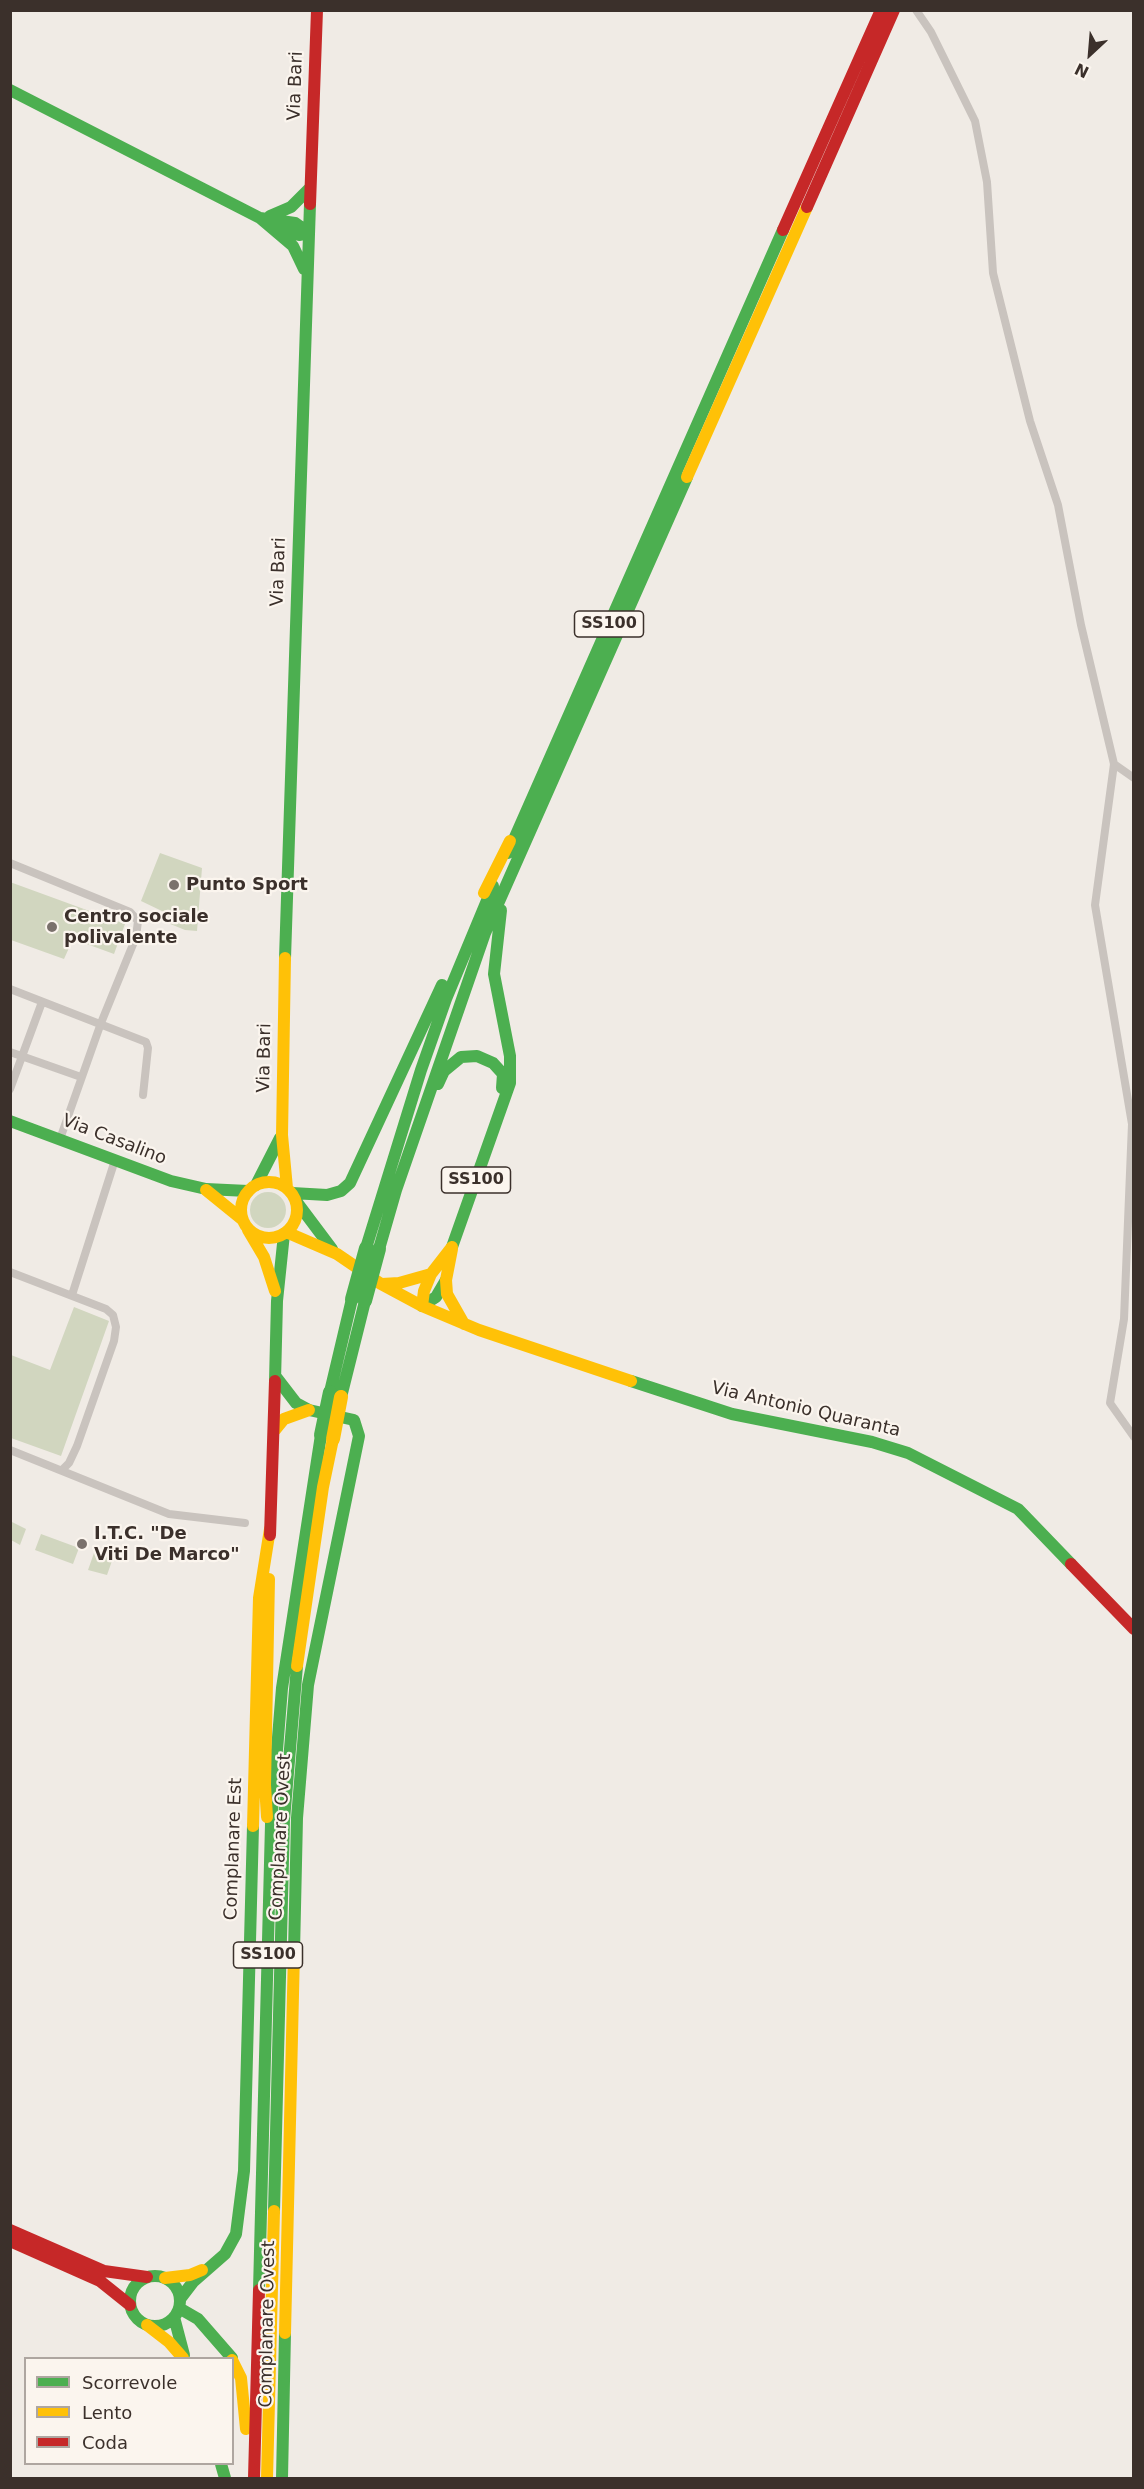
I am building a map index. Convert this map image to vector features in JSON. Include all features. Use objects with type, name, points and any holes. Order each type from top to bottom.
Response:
[{"type":"main road","name":"Via Bari","points":[[291,1194],[282,1134],[285,925],[317,10]]},
{"type":"main road","name":"SS100","points":[[373,1249],[383,1187],[446,999],[530,801],[881,10]]},
{"type":"main road","name":"SS100","points":[[407,1159],[461,998],[505,885],[894,10]]},
{"type":"main road","points":[[10,90],[260,218],[284,237],[299,254],[307,288]]},
{"type":"main road","points":[[260,218],[283,212],[310,188]]},
{"type":"main road","points":[[260,218],[294,223],[309,233]]},
{"type":"main road","points":[[272,228],[300,235],[309,233]]},
{"type":"main road","name":"SS100","points":[[291,1194],[316,1195],[341,1191],[355,1174],[490,881],[530,801]]},
{"type":"main road","name":"SS100","points":[[452,1247],[510,1083],[510,1056],[494,974],[505,885]]},
{"type":"main road","name":"SS100","points":[[254,2478],[271,1840],[282,1688],[327,1437],[358,1300],[373,1249],[444,1071],[461,1057],[477,1056],[493,1063],[503,1074],[499,1114]]},
{"type":"main road","name":"Via Casalino","points":[[10,1120],[171,1181],[206,1190],[252,1188]]},
{"type":"main road","points":[[277,1301],[264,1257],[244,1223],[241,1210],[282,1134]]},
{"type":"main road","points":[[252,1188],[267,1182],[291,1194],[337,1254]]},
{"type":"main road","name":"Via Casalino","points":[[206,1190],[244,1223]]},
{"type":"main road","points":[[271,1840],[265,1785],[277,1301],[285,1233],[297,1214],[291,1194]]},
{"type":"main road","points":[[244,1223],[254,1234],[265,1238],[285,1233],[337,1254]]},
{"type":"main road","points":[[422,1306],[424,1291],[431,1274],[452,1247]]},
{"type":"main road","points":[[422,1306],[436,1297],[446,1280],[452,1247]]},
{"type":"main road","name":"Via Antonio Quaranta","points":[[337,1254],[381,1284],[422,1306],[464,1324],[732,1414],[872,1442],[908,1453],[938,1466],[1018,1509],[1134,1629]]},
{"type":"main road","points":[[381,1284],[399,1283],[431,1274]]},
{"type":"main road","points":[[446,1280],[452,1305],[464,1324]]},
{"type":"main road","points":[[276,1377],[286,1393],[309,1410]]},
{"type":"main road","points":[[275,1430],[284,1419],[309,1410]]},
{"type":"main road","name":"Complanare Ovest","points":[[282,2478],[297,1818],[308,1685],[359,1436],[354,1420],[309,1410]]},
{"type":"main road","name":"SS100","points":[[267,2478],[284,1820],[294,1686],[323,1487],[327,1437]]},
{"type":"main road","name":"Complanare Est","points":[[178,2308],[208,2267],[225,2254],[236,2234],[244,2171],[259,1598],[270,1529]]},
{"type":"main road","points":[[10,2230],[104,2271],[165,2278],[190,2275],[208,2267]]},
{"type":"main road","points":[[10,2241],[100,2281],[130,2305]]},
{"type":"main road","points":[[147,2277],[131,2291],[130,2305],[135,2317],[169,2342],[183,2357]]},
{"type":"main road","points":[[165,2278],[175,2286],[178,2308],[177,2335],[184,2357]]},
{"type":"main road","points":[[146,2324],[161,2325],[178,2308]]},
{"type":"main road","points":[[178,2308],[198,2319],[230,2357]]},
{"type":"main road","points":[[234,2363],[241,2378],[244,2396],[247,2478]]},
{"type":"street","points":[[916,10],[931,32],[975,121],[987,182],[993,273],[1030,421],[1058,505],[1081,625],[1114,764],[1095,904],[1132,1124],[1124,1319],[1110,1403],[1134,1437]]},
{"type":"street","points":[[1114,764],[1134,778]]},
{"type":"street","points":[[10,863],[130,912],[138,921],[136,937],[100,1023],[60,1139]]},
{"type":"street","points":[[10,989],[146,1042],[148,1048],[143,1095]]},
{"type":"street","points":[[10,1089],[42,1002]]},
{"type":"street","points":[[10,1052],[81,1077]]},
{"type":"street","points":[[72,1295],[115,1160]]},
{"type":"street","points":[[10,1272],[106,1309],[113,1315],[116,1327],[114,1341],[77,1446],[69,1463],[62,1470]]},
{"type":"street","points":[[10,1450],[169,1514],[245,1523]]},
{"type":"green space","name":"Punto Sport","points":[[160,853],[202,868],[197,931],[185,930],[163,921],[164,912],[141,901]]},
{"type":"green space","points":[[10,882],[125,924],[114,954],[73,939],[64,959],[11,940]]},
{"type":"green space","points":[[268,1192],[281,1197],[286,1210],[281,1223],[268,1228],[255,1223],[250,1210],[255,1197]]},
{"type":"green space","points":[[74,1307],[109,1321],[61,1456],[11,1438],[11,1355],[50,1370]]},
{"type":"green space","points":[[10,1521],[26,1529],[20,1545],[11,1540]]},
{"type":"green space","points":[[41,1534],[79,1548],[73,1564],[35,1550]]},
{"type":"green space","points":[[94,1553],[113,1558],[107,1575],[88,1570]]},
{"type":"traffic: fast","points":[[10,90],[260,218],[293,246],[304,269]]},
{"type":"traffic: fast","points":[[270,216],[291,207],[310,188]]},
{"type":"traffic: fast","points":[[285,958],[310,204]]},
{"type":"traffic: fast","points":[[260,218],[295,223],[309,233],[300,235],[279,231]]},
{"type":"traffic: fast","points":[[508,853],[783,230]]},
{"type":"traffic: fast","points":[[379,1249],[396,1190],[485,933],[687,477]]},
{"type":"traffic: fast","points":[[366,1248],[421,1070],[446,999],[493,886]]},
{"type":"traffic: fast","points":[[452,1247],[510,1083],[510,1056],[494,974],[501,910]]},
{"type":"traffic: fast","points":[[292,1193],[327,1195],[341,1191],[350,1183],[442,985]]},
{"type":"traffic: fast","points":[[438,1084],[444,1071],[461,1057],[477,1056],[493,1063],[503,1074],[502,1088]]},
{"type":"traffic: fast","points":[[10,1121],[171,1181],[206,1189],[248,1191]]},
{"type":"traffic: fast","points":[[256,1185],[280,1138]]},
{"type":"traffic: fast","points":[[296,1201],[332,1249]]},
{"type":"traffic: fast","points":[[275,1381],[277,1301],[284,1234]]},
{"type":"traffic: fast","points":[[352,1299],[366,1248]]},
{"type":"traffic: fast","points":[[365,1301],[379,1249]]},
{"type":"traffic: fast","points":[[422,1306],[436,1297],[446,1280]]},
{"type":"traffic: fast","points":[[330,1392],[352,1299]]},
{"type":"traffic: fast","points":[[341,1397],[365,1301]]},
{"type":"traffic: fast","points":[[276,1377],[296,1403],[309,1410],[354,1420],[359,1436],[308,1685],[297,1818],[294,1952]]},
{"type":"traffic: fast","points":[[631,1381],[732,1414],[872,1442],[908,1453],[1018,1509],[1071,1564]]},
{"type":"traffic: fast","points":[[321,1435],[330,1392]]},
{"type":"traffic: fast","points":[[259,2290],[271,1824],[282,1688],[321,1435]]},
{"type":"traffic: fast","points":[[274,2211],[284,1820],[297,1666]]},
{"type":"traffic: fast","points":[[180,2299],[193,2282],[225,2254],[236,2234],[244,2171],[253,1826]]},
{"type":"traffic: fast","points":[[150,2276],[160,2276],[173,2283],[180,2296],[180,2301],[180,2306],[173,2319],[160,2326],[150,2326],[141,2322],[134,2315],[130,2306],[130,2296],[134,2287],[141,2280],[150,2276]]},
{"type":"traffic: fast","points":[[179,2308],[198,2319],[231,2357]]},
{"type":"traffic: fast","points":[[174,2317],[184,2355]]},
{"type":"traffic: fast","points":[[282,2478],[285,2333]]},
{"type":"traffic: fast","points":[[221,2465],[225,2478]]},
{"type":"traffic: slow","points":[[687,477],[807,207]]},
{"type":"traffic: slow","points":[[484,893],[510,841]]},
{"type":"traffic: slow","points":[[285,958],[282,1135],[287,1188]]},
{"type":"traffic: slow","points":[[269,1182],[280,1184],[289,1190],[295,1199],[297,1210],[295,1221],[289,1230],[280,1236],[269,1238],[258,1236],[249,1230],[243,1221],[241,1210],[243,1199],[249,1190],[258,1184],[269,1182]]},
{"type":"traffic: slow","points":[[206,1190],[243,1220]]},
{"type":"traffic: slow","points":[[248,1230],[264,1257],[275,1291]]},
{"type":"traffic: slow","points":[[286,1232],[337,1254],[381,1284],[422,1306],[479,1330],[631,1381]]},
{"type":"traffic: slow","points":[[382,1284],[399,1283],[431,1274],[452,1247]]},
{"type":"traffic: slow","points":[[452,1249],[446,1280],[447,1294],[464,1324]]},
{"type":"traffic: slow","points":[[422,1306],[424,1291],[431,1274]]},
{"type":"traffic: slow","points":[[333,1439],[341,1397]]},
{"type":"traffic: slow","points":[[275,1430],[284,1419],[309,1410]]},
{"type":"traffic: slow","points":[[297,1666],[323,1487],[333,1439]]},
{"type":"traffic: slow","points":[[253,1826],[259,1598],[270,1529]]},
{"type":"traffic: slow","points":[[267,1817],[265,1785],[269,1579]]},
{"type":"traffic: slow","points":[[285,2333],[294,1952]]},
{"type":"traffic: slow","points":[[267,2478],[274,2211]]},
{"type":"traffic: slow","points":[[165,2278],[190,2275],[202,2270]]},
{"type":"traffic: slow","points":[[147,2325],[169,2342],[182,2357]]},
{"type":"traffic: slow","points":[[234,2364],[241,2378],[246,2429]]},
{"type":"traffic: jam","points":[[310,204],[317,10]]},
{"type":"traffic: jam","points":[[783,230],[881,10]]},
{"type":"traffic: jam","points":[[807,207],[894,10]]},
{"type":"traffic: jam","points":[[270,1535],[275,1381]]},
{"type":"traffic: jam","points":[[1071,1564],[1134,1629]]},
{"type":"traffic: jam","points":[[10,2230],[104,2271],[147,2277]]},
{"type":"traffic: jam","points":[[10,2241],[100,2281],[130,2305]]},
{"type":"traffic: jam","points":[[254,2478],[259,2290]]},
{"type":"place","name":"Punto Sport","points":[[174,885]]},
{"type":"place","name":"Centro sociale polivalente","points":[[52,927]]},
{"type":"place","name":"I.T.C. \"De Viti De Marco\"","points":[[82,1544]]}]
